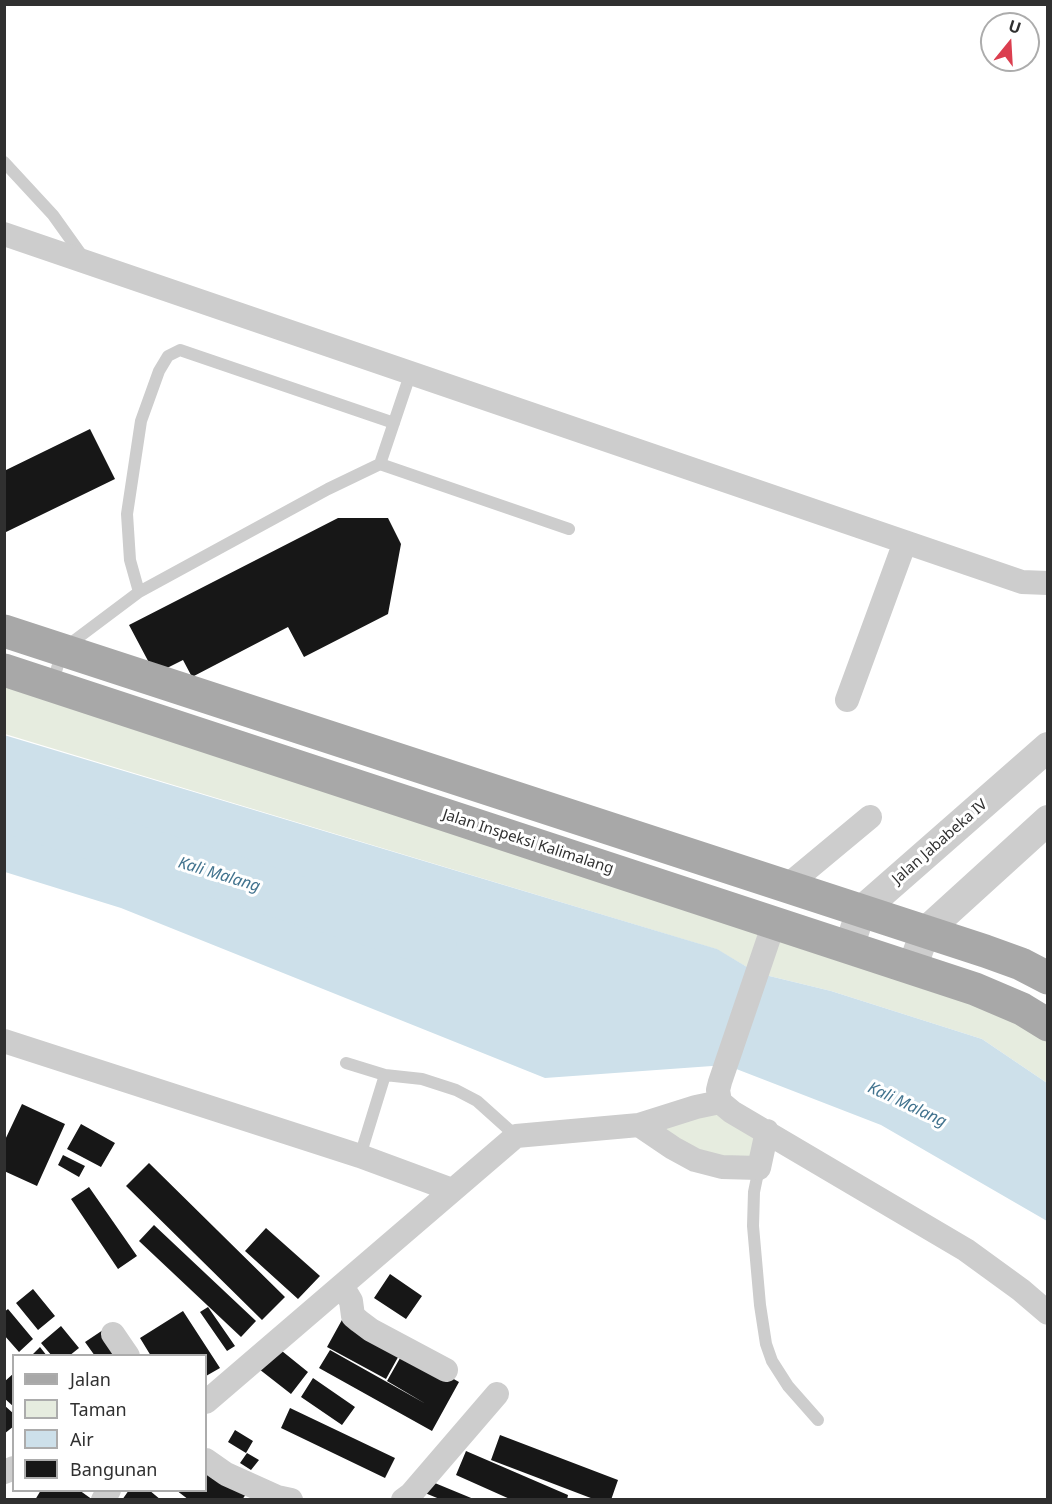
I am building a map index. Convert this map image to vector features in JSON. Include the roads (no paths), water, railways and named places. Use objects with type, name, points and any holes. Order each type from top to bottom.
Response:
[{"type":"main road","points":[[4,631],[985,951],[1021,964],[1047,978]]},
{"type":"main road","name":"Jalan Inspeksi Kalimalang","points":[[4,670],[975,989],[1022,1009],[1047,1025]]},
{"type":"main road","points":[[975,989],[968,980],[969,963],[975,956],[985,951]]},
{"type":"street","points":[[4,234],[1022,582],[1047,583]]},
{"type":"street","points":[[847,700],[905,542]]},
{"type":"street","name":"Jalan Jababeka IV","points":[[861,911],[1047,747]]},
{"type":"street","points":[[787,886],[870,817]]},
{"type":"street","points":[[912,968],[925,932],[1047,820]]},
{"type":"street","points":[[849,947],[861,911]]},
{"type":"street","points":[[774,922],[718,1090],[720,1102],[732,1112],[966,1250],[1021,1290],[1047,1314]]},
{"type":"street","points":[[10,1049],[360,1156],[452,1190]]},
{"type":"street","points":[[207,1401],[516,1136],[639,1125],[720,1102]]},
{"type":"street","points":[[639,1125],[672,1148],[695,1160],[722,1167],[759,1168],[767,1131]]},
{"type":"street","points":[[342,1286],[351,1301],[353,1316],[358,1321],[370,1330],[446,1370]]},
{"type":"street","points":[[113,1334],[127,1354]]},
{"type":"street","points":[[403,1500],[411,1494],[497,1394]]},
{"type":"street","points":[[207,1461],[226,1474],[277,1497],[291,1500]]},
{"type":"lane","points":[[4,162],[53,215],[87,263]]},
{"type":"lane","points":[[139,592],[130,560],[127,514],[141,422],[159,371],[168,356],[180,350],[394,423]]},
{"type":"lane","points":[[380,464],[411,372]]},
{"type":"lane","points":[[52,685],[63,649],[139,592],[328,489],[380,464],[569,529]]},
{"type":"lane","points":[[346,1064],[385,1075],[422,1080],[456,1090],[477,1101],[516,1136]]},
{"type":"lane","points":[[360,1156],[385,1075]]},
{"type":"lane","points":[[759,1168],[754,1192],[753,1226],[759,1305],[766,1344],[772,1361],[788,1386],[818,1420]]},
{"type":"water","points":[[4,735],[717,949],[757,973],[831,991],[982,1039],[1047,1083],[1047,1221],[881,1125],[726,1065],[545,1078],[121,908],[5,872]]},
{"type":"waterway","name":"Kali Malang","points":[[4,808],[433,942]]}]
